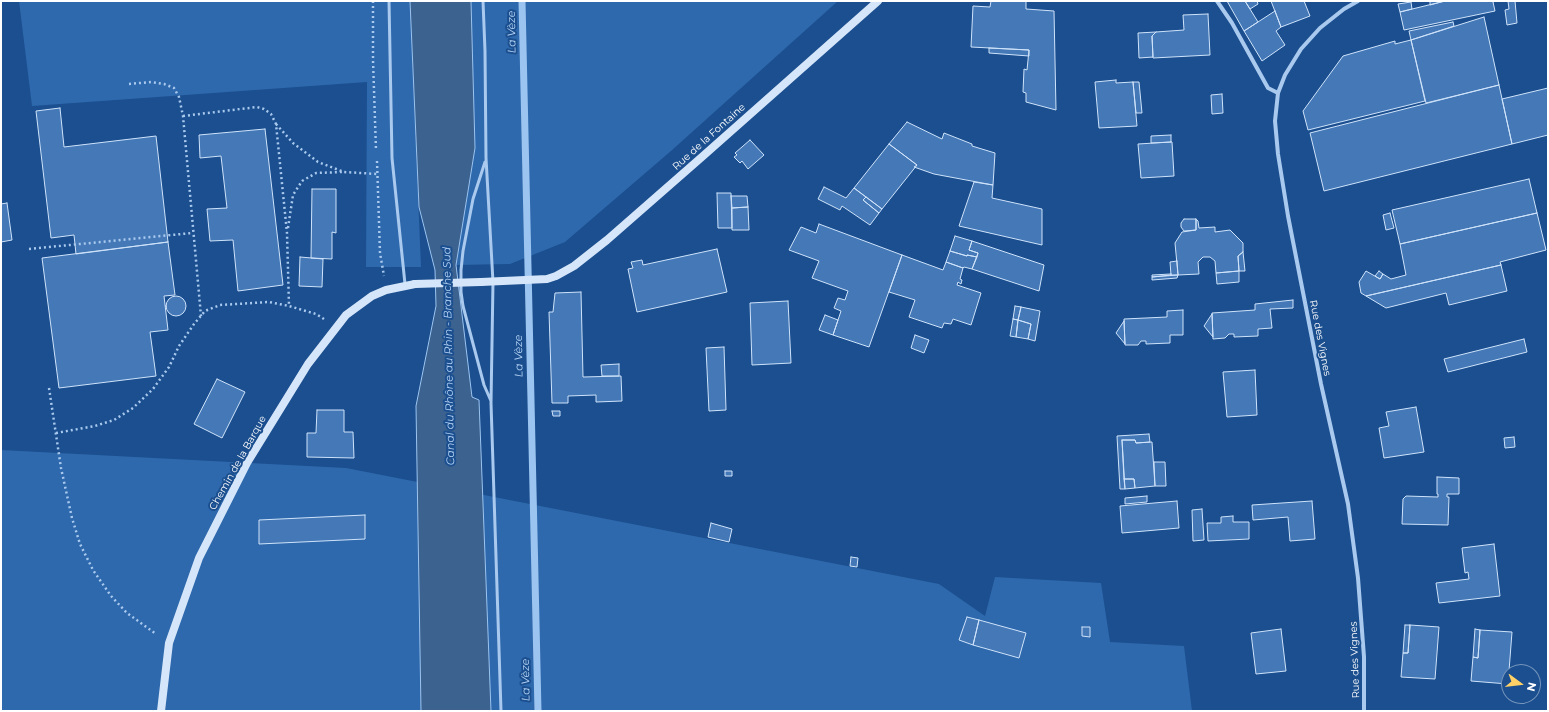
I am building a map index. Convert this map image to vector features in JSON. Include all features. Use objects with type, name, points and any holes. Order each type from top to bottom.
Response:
[{"type":"street","name":"Rue de la Fontaine","points":[[547,279],[556,276],[574,266],[607,240],[878,1]]},
{"type":"street","points":[[1217,1],[1232,23],[1268,88],[1278,93]]},
{"type":"street","name":"Rue des Vignes","points":[[1358,1],[1344,9],[1320,28],[1301,49],[1285,75],[1278,93],[1275,121],[1278,154],[1288,216],[1321,384],[1348,504],[1358,578],[1364,657],[1364,711]]},
{"type":"street","name":"Chemin de la Barque","points":[[161,711],[169,643],[199,558],[247,463],[304,370],[336,326],[346,315],[372,296],[386,290],[405,285],[547,279]]},
{"type":"lane","points":[[390,1],[392,158],[405,285]]},
{"type":"lane","points":[[483,1],[486,158],[497,282],[491,403],[501,711]]},
{"type":"lane","points":[[486,158],[473,199],[463,251],[461,292],[463,306],[484,385],[491,403]]},
{"type":"path","points":[[129,84],[151,82],[164,84],[174,88],[179,97],[183,116],[192,233],[201,316]]},
{"type":"path","points":[[183,116],[257,107],[264,109],[271,114],[276,124],[305,153],[318,162],[344,172]]},
{"type":"path","points":[[276,124],[287,233],[289,306]]},
{"type":"path","points":[[287,233],[293,195],[302,181],[316,173],[344,172],[378,174]]},
{"type":"path","points":[[29,250],[192,233]]},
{"type":"path","points":[[56,433],[95,426],[114,420],[133,408],[153,389],[169,367],[186,335],[194,324],[205,311],[220,305],[269,302],[316,314],[336,326]]},
{"type":"path","points":[[49,388],[61,468],[72,518],[80,544],[93,570],[111,596],[127,613],[169,643]]},
{"type":"shaded area","points":[[19,1],[410,1],[421,267],[366,267],[367,82],[32,106]]},
{"type":"shaded area","points":[[471,1],[838,1],[671,151],[565,242],[510,264],[456,265],[475,148]]},
{"type":"shaded area","points":[[1,450],[346,468],[939,584],[985,616],[995,577],[1101,583],[1110,642],[1184,646],[1192,711],[1,711]]},
{"type":"water","name":"Canal du Rhône au Rhin - Branche Sud","points":[[410,1],[471,1],[475,148],[456,265],[472,397],[479,400],[491,711],[421,711],[416,406],[436,306],[435,270],[419,207]]},
{"type":"building","points":[[991,1],[1026,1],[1026,9],[1054,11],[1056,110],[1026,102],[1026,93],[1023,92],[1024,69],[1027,70],[1029,50],[971,47],[973,6],[990,7]]},
{"type":"building","points":[[1227,1],[1245,1],[1258,22],[1244,31]]},
{"type":"building","points":[[1245,1],[1257,1],[1258,4],[1250,9]]},
{"type":"building","points":[[1271,1],[1304,1],[1310,16],[1281,27]]},
{"type":"building","points":[[1430,1],[1445,1],[1430,5]]},
{"type":"building","points":[[1445,1],[1496,1],[1493,2],[1495,11],[1404,30],[1400,12]]},
{"type":"building","points":[[1508,1],[1515,1],[1517,23],[1507,25],[1505,10],[1509,9]]},
{"type":"building","points":[[1411,2],[1412,9],[1400,12],[1398,4]]},
{"type":"building","points":[[1275,11],[1281,27],[1276,31],[1285,45],[1262,61],[1244,31]]},
{"type":"building","points":[[1208,14],[1210,55],[1153,58],[1152,36],[1156,32],[1184,30],[1183,15]]},
{"type":"building","points":[[1484,17],[1499,85],[1426,103],[1411,40]]},
{"type":"building","points":[[1453,22],[1454,26],[1411,40],[1409,31]]},
{"type":"building","points":[[1156,32],[1152,36],[1153,57],[1139,58],[1138,33]]},
{"type":"building","points":[[1411,40],[1425,101],[1308,130],[1303,111],[1343,56],[1395,41],[1395,44]]},
{"type":"building","points":[[989,48],[1029,50],[1029,56],[989,53]]},
{"type":"building","points":[[1116,80],[1116,83],[1133,82],[1137,126],[1099,128],[1095,82]]},
{"type":"building","points":[[1133,82],[1139,82],[1142,113],[1136,113]]},
{"type":"building","points":[[1499,85],[1512,144],[1324,191],[1310,133]]},
{"type":"building","points":[[1548,88],[1548,135],[1512,144],[1502,99]]},
{"type":"building","points":[[1222,94],[1223,113],[1212,114],[1211,95]]},
{"type":"building","points":[[60,108],[64,147],[156,136],[168,242],[76,254],[74,235],[51,238],[36,111]]},
{"type":"building","points":[[907,122],[942,139],[944,133],[972,144],[972,146],[995,153],[993,185],[934,174],[914,167],[917,165],[889,144]]},
{"type":"building","points":[[265,129],[283,285],[238,291],[233,240],[210,241],[207,209],[227,208],[221,156],[200,158],[199,135]]},
{"type":"building","points":[[1171,135],[1171,142],[1151,143],[1151,136]]},
{"type":"building","points":[[750,140],[764,155],[748,169],[742,161],[740,163],[734,157],[737,155],[735,153]]},
{"type":"building","points":[[1172,142],[1174,176],[1141,178],[1138,144]]},
{"type":"building","points":[[889,144],[917,165],[882,209],[854,188]]},
{"type":"building","points":[[1529,179],[1537,213],[1400,244],[1392,210]]},
{"type":"building","points":[[974,182],[993,185],[992,198],[1042,209],[1042,245],[959,226]]},
{"type":"building","points":[[824,187],[846,198],[854,188],[866,197],[863,200],[879,213],[870,225],[842,206],[840,210],[818,199]]},
{"type":"building","points":[[312,189],[336,189],[336,233],[332,232],[332,259],[311,258]]},
{"type":"building","points":[[717,193],[731,193],[732,228],[718,228]]},
{"type":"building","points":[[731,196],[747,196],[748,207],[732,208]]},
{"type":"building","points":[[866,197],[882,209],[879,213],[863,200]]},
{"type":"building","points":[[7,203],[12,240],[1,242],[1,204]]},
{"type":"building","points":[[748,207],[749,230],[732,230],[732,208]]},
{"type":"building","points":[[1390,213],[1394,228],[1386,230],[1383,215]]},
{"type":"building","points":[[1537,213],[1546,250],[1500,262],[1501,265],[1366,296],[1361,293],[1359,282],[1366,271],[1380,279],[1383,274],[1391,279],[1406,275],[1400,244]]},
{"type":"building","points":[[1184,219],[1196,219],[1196,230],[1184,231],[1181,227],[1181,223]]},
{"type":"building","points":[[1196,219],[1198,221],[1199,228],[1215,227],[1215,232],[1230,230],[1243,243],[1243,252],[1238,256],[1239,271],[1216,273],[1215,261],[1210,257],[1203,257],[1198,262],[1199,274],[1178,275],[1175,243],[1182,232],[1196,230]]},
{"type":"building","points":[[819,224],[902,255],[869,347],[833,335],[841,311],[834,308],[838,298],[845,300],[848,291],[812,278],[819,261],[789,250],[801,227],[816,233]]},
{"type":"building","points":[[955,236],[972,241],[969,250],[978,253],[977,257],[950,251]]},
{"type":"building","points":[[972,241],[1044,265],[1039,291],[972,269],[978,253],[969,250]]},
{"type":"building","points":[[168,242],[175,295],[164,296],[168,330],[150,332],[156,376],[59,388],[42,258]]},
{"type":"building","points":[[717,249],[727,292],[637,312],[628,269],[633,268],[631,262],[642,260],[643,265]]},
{"type":"building","points":[[950,251],[977,257],[972,269],[963,268],[946,262]]},
{"type":"building","points":[[1243,252],[1245,271],[1239,271],[1238,256]]},
{"type":"building","points":[[902,255],[943,270],[946,262],[963,268],[960,279],[962,280],[961,284],[958,282],[957,285],[981,293],[971,325],[953,319],[951,324],[944,323],[942,328],[909,317],[915,300],[889,292]]},
{"type":"building","points":[[300,257],[323,259],[322,287],[299,286]]},
{"type":"building","points":[[1177,261],[1178,275],[1171,275],[1170,262]]},
{"type":"building","points":[[1501,265],[1507,291],[1449,305],[1446,293],[1386,308],[1366,296]]},
{"type":"building","points":[[1239,271],[1239,282],[1217,284],[1216,273]]},
{"type":"building","points":[[1379,271],[1383,274],[1380,279],[1375,276]]},
{"type":"building","points":[[1152,275],[1171,275],[1152,277]]},
{"type":"building","points":[[1178,275],[1177,278],[1152,280],[1152,277]]},
{"type":"building","points":[[581,292],[583,377],[621,376],[622,401],[596,402],[596,395],[568,396],[568,403],[552,403],[549,312],[553,312],[555,293]]},
{"type":"building","points":[[176,296],[183,299],[186,306],[183,313],[176,316],[169,313],[166,306],[169,299]]},
{"type":"building","points":[[1293,300],[1293,308],[1270,309],[1272,328],[1258,329],[1258,336],[1234,337],[1234,334],[1229,334],[1225,338],[1213,339],[1212,313],[1255,310],[1255,304]]},
{"type":"building","points":[[788,301],[791,363],[752,365],[750,303]]},
{"type":"building","points":[[1015,306],[1021,307],[1018,320],[1013,319]]},
{"type":"building","points":[[1021,307],[1040,311],[1035,341],[1028,339],[1031,324],[1018,320]]},
{"type":"building","points":[[1183,310],[1183,335],[1170,335],[1170,343],[1146,344],[1146,341],[1141,341],[1138,345],[1125,345],[1124,319],[1167,317],[1167,311]]},
{"type":"building","points":[[1212,314],[1213,337],[1204,326]]},
{"type":"building","points":[[825,315],[838,320],[833,335],[819,330]]},
{"type":"building","points":[[1013,319],[1018,320],[1016,337],[1010,336]]},
{"type":"building","points":[[1018,320],[1031,324],[1028,339],[1016,337]]},
{"type":"building","points":[[1124,321],[1125,344],[1116,333]]},
{"type":"building","points":[[915,335],[929,340],[924,353],[911,348]]},
{"type":"building","points":[[1524,339],[1527,352],[1448,372],[1444,359]]},
{"type":"building","points":[[724,347],[726,410],[709,411],[706,348]]},
{"type":"building","points":[[619,364],[619,376],[602,376],[601,365]]},
{"type":"building","points":[[1255,370],[1257,415],[1227,417],[1223,372]]},
{"type":"building","points":[[217,379],[245,392],[222,438],[194,424]]},
{"type":"building","points":[[1416,407],[1424,452],[1384,458],[1379,428],[1389,426],[1386,412]]},
{"type":"building","points":[[317,410],[344,410],[344,432],[353,432],[354,458],[307,457],[307,433],[316,433]]},
{"type":"building","points":[[552,411],[560,411],[560,416],[553,416]]},
{"type":"building","points":[[1149,434],[1150,442],[1136,443],[1135,440],[1122,440],[1125,489],[1120,489],[1117,436]]},
{"type":"building","points":[[1514,437],[1515,447],[1505,448],[1504,438]]},
{"type":"building","points":[[1122,440],[1135,440],[1136,443],[1152,442],[1155,486],[1135,488],[1134,479],[1124,479]]},
{"type":"building","points":[[1154,462],[1165,462],[1166,486],[1155,486]]},
{"type":"building","points":[[725,471],[732,471],[732,476],[725,476]]},
{"type":"building","points":[[1437,477],[1459,478],[1459,494],[1447,494],[1447,497],[1449,497],[1448,525],[1402,524],[1403,499],[1406,496],[1438,497]]},
{"type":"building","points":[[1124,479],[1134,479],[1135,488],[1125,489]]},
{"type":"building","points":[[1147,496],[1147,502],[1125,504],[1125,498]]},
{"type":"building","points":[[1177,501],[1179,528],[1122,533],[1120,506]]},
{"type":"building","points":[[1312,501],[1315,539],[1290,541],[1288,517],[1253,520],[1252,505]]},
{"type":"building","points":[[1202,509],[1204,540],[1193,541],[1192,510]]},
{"type":"building","points":[[365,515],[365,539],[259,544],[259,520]]},
{"type":"building","points":[[1233,516],[1233,522],[1249,522],[1249,539],[1208,541],[1207,523],[1221,523],[1221,517]]},
{"type":"building","points":[[711,523],[732,529],[729,542],[708,537]]},
{"type":"building","points":[[1494,544],[1500,596],[1439,603],[1436,583],[1469,579],[1468,572],[1465,573],[1462,548]]},
{"type":"building","points":[[851,557],[858,558],[857,567],[850,566]]},
{"type":"building","points":[[967,617],[979,620],[973,645],[959,640]]},
{"type":"building","points":[[979,620],[1026,633],[1019,658],[973,645]]},
{"type":"building","points":[[1405,625],[1410,625],[1408,653],[1403,653]]},
{"type":"building","points":[[1410,625],[1439,627],[1435,679],[1401,677],[1403,653],[1408,653]]},
{"type":"building","points":[[1082,627],[1090,627],[1090,637],[1082,636]]},
{"type":"building","points":[[1281,629],[1286,671],[1256,674],[1251,633]]},
{"type":"building","points":[[1475,629],[1480,630],[1478,658],[1473,657]]},
{"type":"building","points":[[1480,630],[1512,632],[1510,664],[1501,664],[1501,683],[1471,681],[1473,657],[1478,658]]},
{"type":"waterway","name":"La Vèze","points":[[522,1],[538,711]]}]
